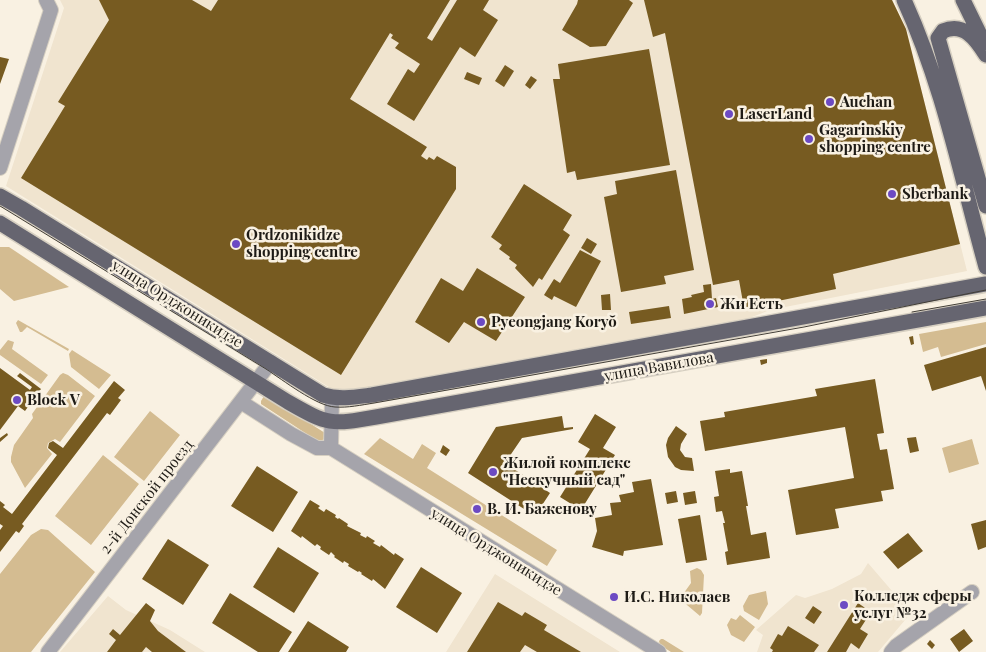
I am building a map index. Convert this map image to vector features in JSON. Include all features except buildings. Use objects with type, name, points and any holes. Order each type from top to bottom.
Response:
[{"type":"main road","points":[[904,0],[919,32],[932,69],[986,267]]},
{"type":"main road","points":[[963,0],[986,46]]},
{"type":"main road","points":[[986,55],[973,37],[960,28],[943,30],[938,38],[986,206]]},
{"type":"main road","name":"улица Орджоникидзе","points":[[0,196],[324,395],[332,397]]},
{"type":"main road","name":"улица Орджоникидзе","points":[[0,223],[314,417],[331,422]]},
{"type":"main road","name":"улица Вавилова","points":[[332,397],[372,394],[986,284]]},
{"type":"main road","name":"улица Вавилова","points":[[331,422],[343,422],[616,375],[986,308]]},
{"type":"main road","points":[[611,351],[616,375]]},
{"type":"street","points":[[0,168],[51,10],[46,0]]},
{"type":"street","name":"2-й Донской проезд","points":[[48,652],[271,362]]},
{"type":"street","points":[[331,448],[332,397]]},
{"type":"street","name":"улица Орджоникидзе","points":[[241,402],[317,448],[331,448],[659,652]]},
{"type":"street","points":[[891,652],[902,641],[972,592]]},
{"type":"shaded area","points":[[60,0],[892,0],[906,29],[967,271],[770,310],[747,319],[352,390],[332,389],[6,186],[64,8]]},
{"type":"shaded area","points":[[0,247],[9,247],[69,287],[14,301],[0,289]]},
{"type":"shaded area","points":[[18,320],[69,349],[68,351],[27,327],[20,332],[16,323]]},
{"type":"shaded area","points":[[986,322],[986,344],[941,357],[938,347],[923,352],[919,334]]},
{"type":"shaded area","points":[[8,340],[14,342],[12,349],[48,375],[41,384],[0,355],[0,350]]},
{"type":"shaded area","points":[[72,350],[111,375],[99,389],[71,367],[69,354]]},
{"type":"shaded area","points":[[63,373],[95,396],[60,442],[55,439],[48,443],[47,448],[52,454],[25,488],[11,462],[14,445],[33,418],[32,414]]},
{"type":"shaded area","points":[[264,396],[267,396],[325,433],[324,439],[319,442],[261,404]]},
{"type":"shaded area","points":[[150,411],[180,435],[144,481],[114,457]]},
{"type":"shaded area","points":[[380,438],[413,459],[422,444],[436,453],[427,468],[557,550],[547,566],[364,454]]},
{"type":"shaded area","points":[[972,439],[979,464],[949,473],[942,448]]},
{"type":"shaded area","points":[[103,455],[139,484],[91,545],[55,516]]},
{"type":"shaded area","points":[[41,529],[48,530],[95,572],[31,652],[0,652],[0,574],[31,535]]},
{"type":"shaded area","name":"Колледж сферы услуг №32","points":[[868,563],[911,613],[878,652],[757,652],[763,635],[756,630],[796,595],[805,598],[832,589],[861,574]]},
{"type":"shaded area","points":[[697,568],[704,575],[702,613],[700,616],[681,597],[691,583],[690,571]]},
{"type":"shaded area","points":[[495,574],[620,652],[446,652]]},
{"type":"shaded area","points":[[766,591],[768,604],[759,620],[744,611],[743,606],[749,595]]},
{"type":"shaded area","points":[[108,596],[126,610],[170,630],[205,652],[60,652]]},
{"type":"shaded area","points":[[740,615],[755,627],[744,642],[731,635],[727,625],[731,618],[736,620]]},
{"type":"shaded area","points":[[661,639],[684,652],[671,652],[660,645],[659,641]]},
{"type":"tram line","points":[[0,206],[266,369],[300,392],[327,406],[335,407],[350,407],[374,403],[804,327],[986,290]]},
{"type":"tram line","points":[[912,312],[986,299]]},
{"type":"place","name":"Auchan","points":[[830,102]]},
{"type":"place","name":"LaserLand","points":[[729,114]]},
{"type":"place","name":"Gagarinskiy shopping centre","points":[[809,139]]},
{"type":"place","name":"Sberbank","points":[[892,194]]},
{"type":"place","name":"Ordzonikidze shopping centre","points":[[236,244]]},
{"type":"place","name":"Жи Есть","points":[[710,304]]},
{"type":"place","name":"Pyeongjang Koryŏ","points":[[481,322]]},
{"type":"place","name":"Block V","points":[[17,400]]},
{"type":"place","name":"Жилой комплекс \"Нескучный сад\"","points":[[493,472]]},
{"type":"place","name":"В. И. Баженову","points":[[477,509]]},
{"type":"place","name":"И.С. Николаев","points":[[614,597]]},
{"type":"place","name":"Колледж сферы услуг №32","points":[[844,605]]}]
